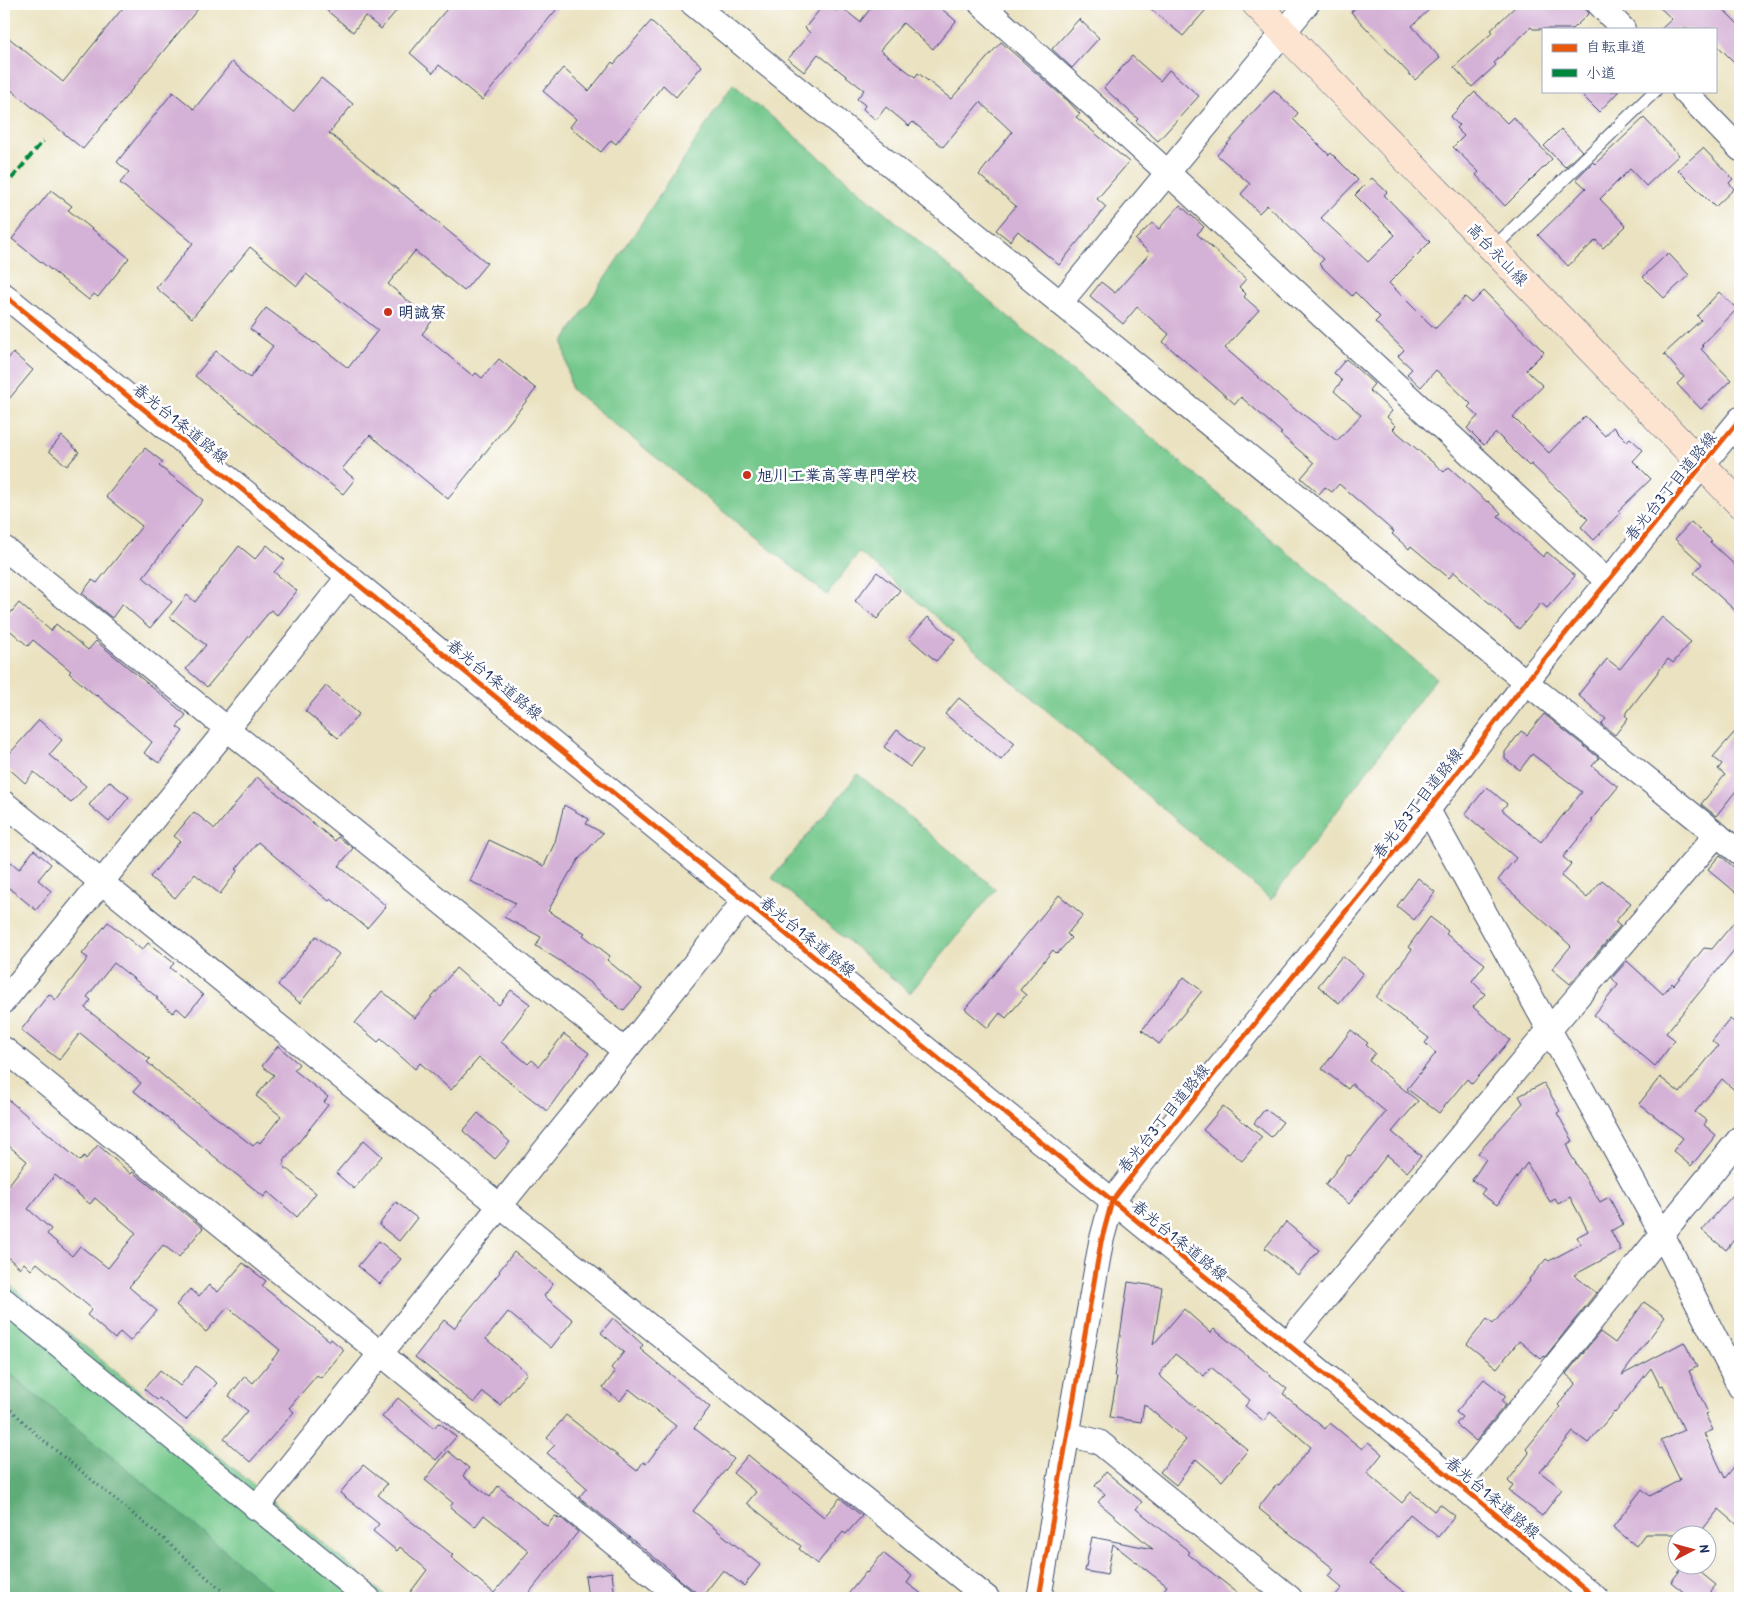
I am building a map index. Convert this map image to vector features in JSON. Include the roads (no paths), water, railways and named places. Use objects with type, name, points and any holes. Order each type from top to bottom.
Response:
[{"type":"street","points":[[693,4],[1526,682],[1740,853]]},
{"type":"street","points":[[981,4],[1167,172],[1608,582]]},
{"type":"street","name":"高台永山線","points":[[1256,4],[1740,504]]},
{"type":"street","points":[[1060,303],[1307,4]]},
{"type":"street","points":[[1599,4],[1622,28]]},
{"type":"street","points":[[1685,92],[1740,149]]},
{"type":"street","name":"春光台1条道路線","points":[[4,295],[1596,1598]]},
{"type":"street","name":"春光台3丁目道路線","points":[[1112,1202],[1428,810],[1526,682],[1740,419]]},
{"type":"street","points":[[4,548],[625,1052]]},
{"type":"street","points":[[4,1001],[227,729],[349,576]]},
{"type":"street","points":[[4,803],[987,1598]]},
{"type":"street","points":[[1428,810],[1662,1234],[1740,1387]]},
{"type":"street","points":[[1287,1344],[1550,1029],[1717,834]]},
{"type":"street","points":[[256,1508],[625,1052],[745,900]]},
{"type":"street","points":[[4,1049],[681,1598]]},
{"type":"street","points":[[1459,1484],[1740,1138]]},
{"type":"street","points":[[1039,1598],[1101,1242],[1112,1202]]},
{"type":"street","points":[[4,1300],[368,1598]]},
{"type":"street","points":[[1067,1434],[1099,1442],[1290,1598]]},
{"type":"lane","points":[[1493,248],[1654,92]]},
{"type":"place","name":"明誠寮","points":[[388,312]]},
{"type":"place","name":"旭川工業高等専門学校","points":[[747,475]]}]
